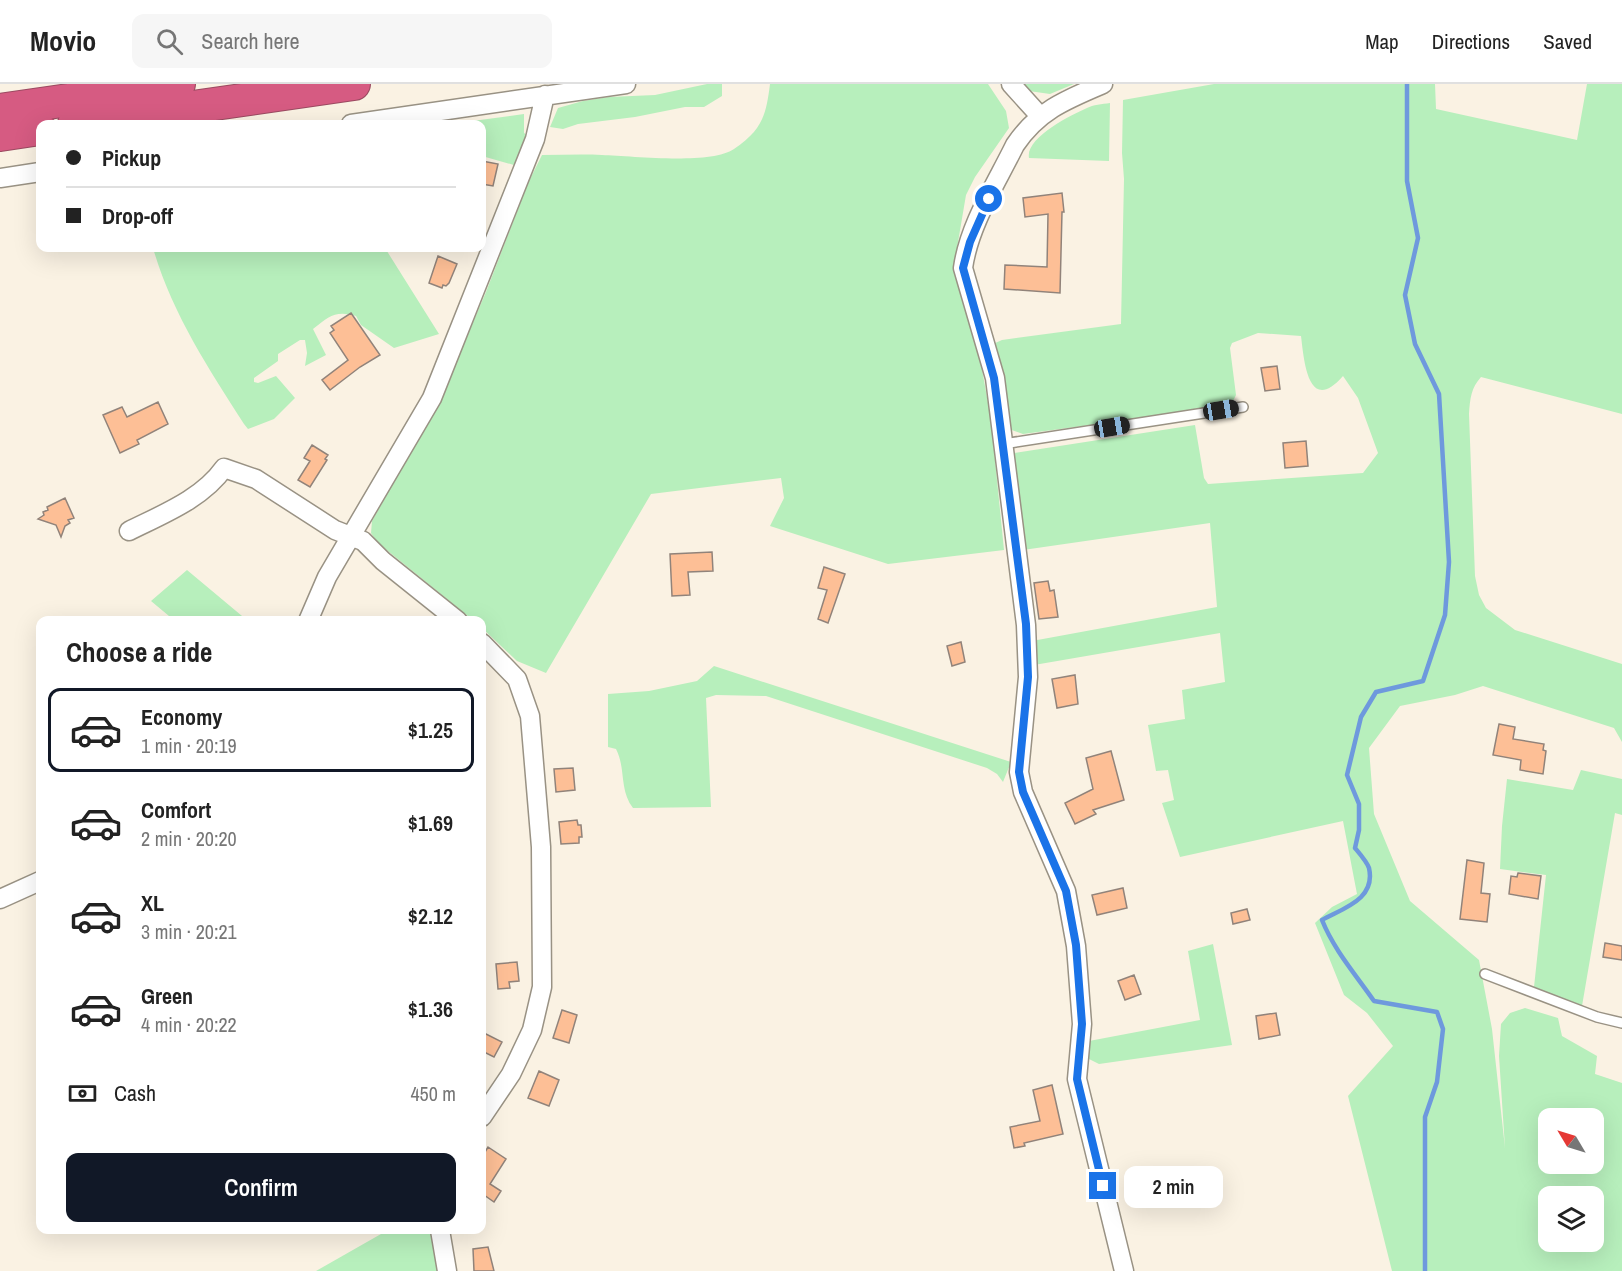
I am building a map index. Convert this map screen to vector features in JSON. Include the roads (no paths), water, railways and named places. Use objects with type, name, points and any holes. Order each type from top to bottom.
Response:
[{"type":"highway","points":[[0,110],[179,84]]},
{"type":"highway","points":[[102,120],[354,84]]},
{"type":"highway","points":[[0,135],[36,130]]},
{"type":"street","points":[[378,120],[626,84]]},
{"type":"street","points":[[1011,84],[1040,116]]},
{"type":"street","points":[[1102,84],[1066,100],[1040,116],[1015,145],[981,215],[965,256],[963,268],[994,378],[1026,624],[1028,677],[1019,772],[1023,792],[1066,891],[1076,945],[1082,1024],[1077,1079],[1124,1271]]},
{"type":"street","points":[[310,616],[327,577],[432,398],[535,139],[545,95]]},
{"type":"street","points":[[0,178],[36,173]]},
{"type":"street","points":[[129,531],[199,493],[217,478],[224,468],[256,479],[323,523],[363,541],[383,561],[452,616]]},
{"type":"street","points":[[486,647],[517,679],[530,716],[541,847],[542,987],[532,1030],[515,1065],[486,1111]]},
{"type":"street","points":[[0,899],[36,883]]},
{"type":"street","points":[[441,1234],[447,1271]]},
{"type":"lane","points":[[1003,444],[1243,407]]},
{"type":"lane","points":[[1485,974],[1552,1001],[1622,1023]]},
{"type":"waterway","points":[[1407,84],[1407,181],[1418,238],[1405,295],[1415,344],[1439,394],[1449,562],[1445,615],[1423,681],[1376,692],[1361,717],[1347,775],[1359,804],[1359,830],[1355,848],[1369,868],[1370,879],[1368,888],[1356,901],[1322,920],[1339,952],[1374,1001],[1437,1012],[1443,1029],[1437,1082],[1425,1117],[1425,1271]]}]
